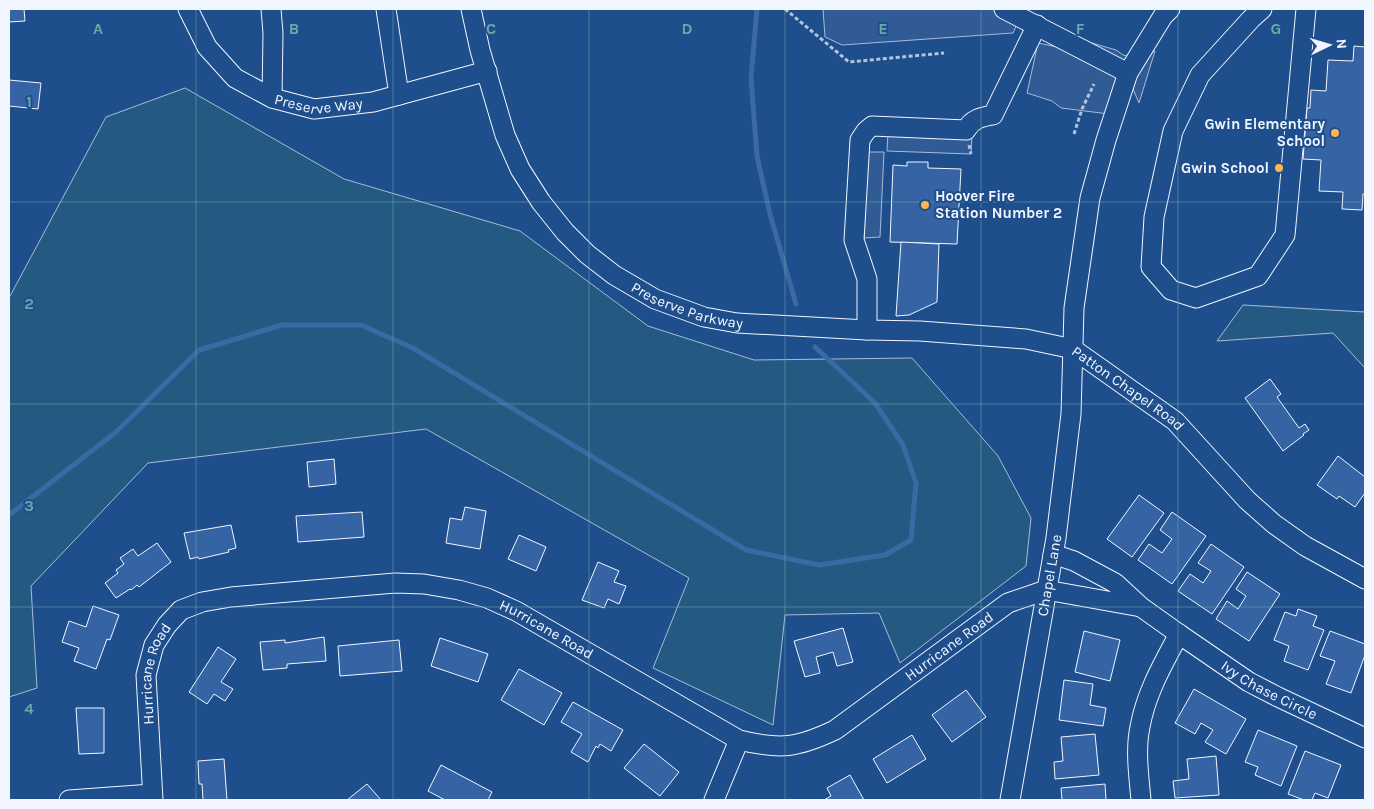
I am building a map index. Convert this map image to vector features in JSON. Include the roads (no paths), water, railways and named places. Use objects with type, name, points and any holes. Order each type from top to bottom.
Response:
[{"type":"street","name":"Preserve Way","points":[[188,9],[206,47],[235,78],[272,98],[314,109],[373,102],[486,71]]},
{"type":"street","points":[[272,9],[272,98]]},
{"type":"street","points":[[386,9],[399,95]]},
{"type":"street","name":"Preserve Parkway","points":[[471,9],[486,71],[505,135],[520,169],[541,202],[565,232],[587,254],[614,275],[655,299],[704,317],[737,323],[1026,338],[1073,349]]},
{"type":"street","points":[[1004,9],[1128,73]]},
{"type":"street","name":"Patton Chapel Road","points":[[1170,9],[1163,16],[1128,73],[1106,140],[1090,198],[1074,308],[1073,349],[1175,422],[1247,500],[1274,524],[1305,546],[1365,579]]},
{"type":"street","points":[[1262,9],[1200,75],[1173,131],[1154,217],[1151,267],[1171,290],[1196,298],[1258,276],[1285,235],[1306,9]]},
{"type":"street","points":[[866,330],[867,279],[854,240],[860,140],[872,126],[966,130],[975,120],[993,115],[1037,26]]},
{"type":"street","name":"Chapel Lane","points":[[1010,800],[1053,554],[1071,414],[1073,349]]},
{"type":"street","name":"Ivy Chase Circle","points":[[1053,554],[1074,561],[1115,583],[1141,607],[1250,682],[1365,738]]},
{"type":"street","name":"Hurricane Road","points":[[153,797],[146,675],[154,645],[167,625],[181,610],[202,602],[231,597],[395,583],[424,584],[459,590],[487,598],[516,611],[739,740],[762,746],[796,746],[835,730],[1008,603],[1046,590]]},
{"type":"street","name":"Ivy Chase Circle","points":[[1046,590],[1141,607]]},
{"type":"street","points":[[1141,800],[1138,758],[1139,728],[1157,674],[1179,634]]},
{"type":"street","points":[[714,800],[739,740]]},
{"type":"street","points":[[69,800],[153,797]]},
{"type":"waterway","points":[[757,9],[751,78],[757,156],[770,214],[796,304]]},
{"type":"waterway","points":[[9,515],[116,432],[199,350],[282,325],[361,325],[413,348],[746,550],[819,565],[885,555],[911,540],[916,483],[903,445],[875,403],[815,347]]},
{"type":"place","name":"Gwin Elementary School","points":[[1335,133]]},
{"type":"place","name":"Gwin School","points":[[1279,168]]},
{"type":"place","name":"Hoover Fire Station Number 2","points":[[925,205]]}]
